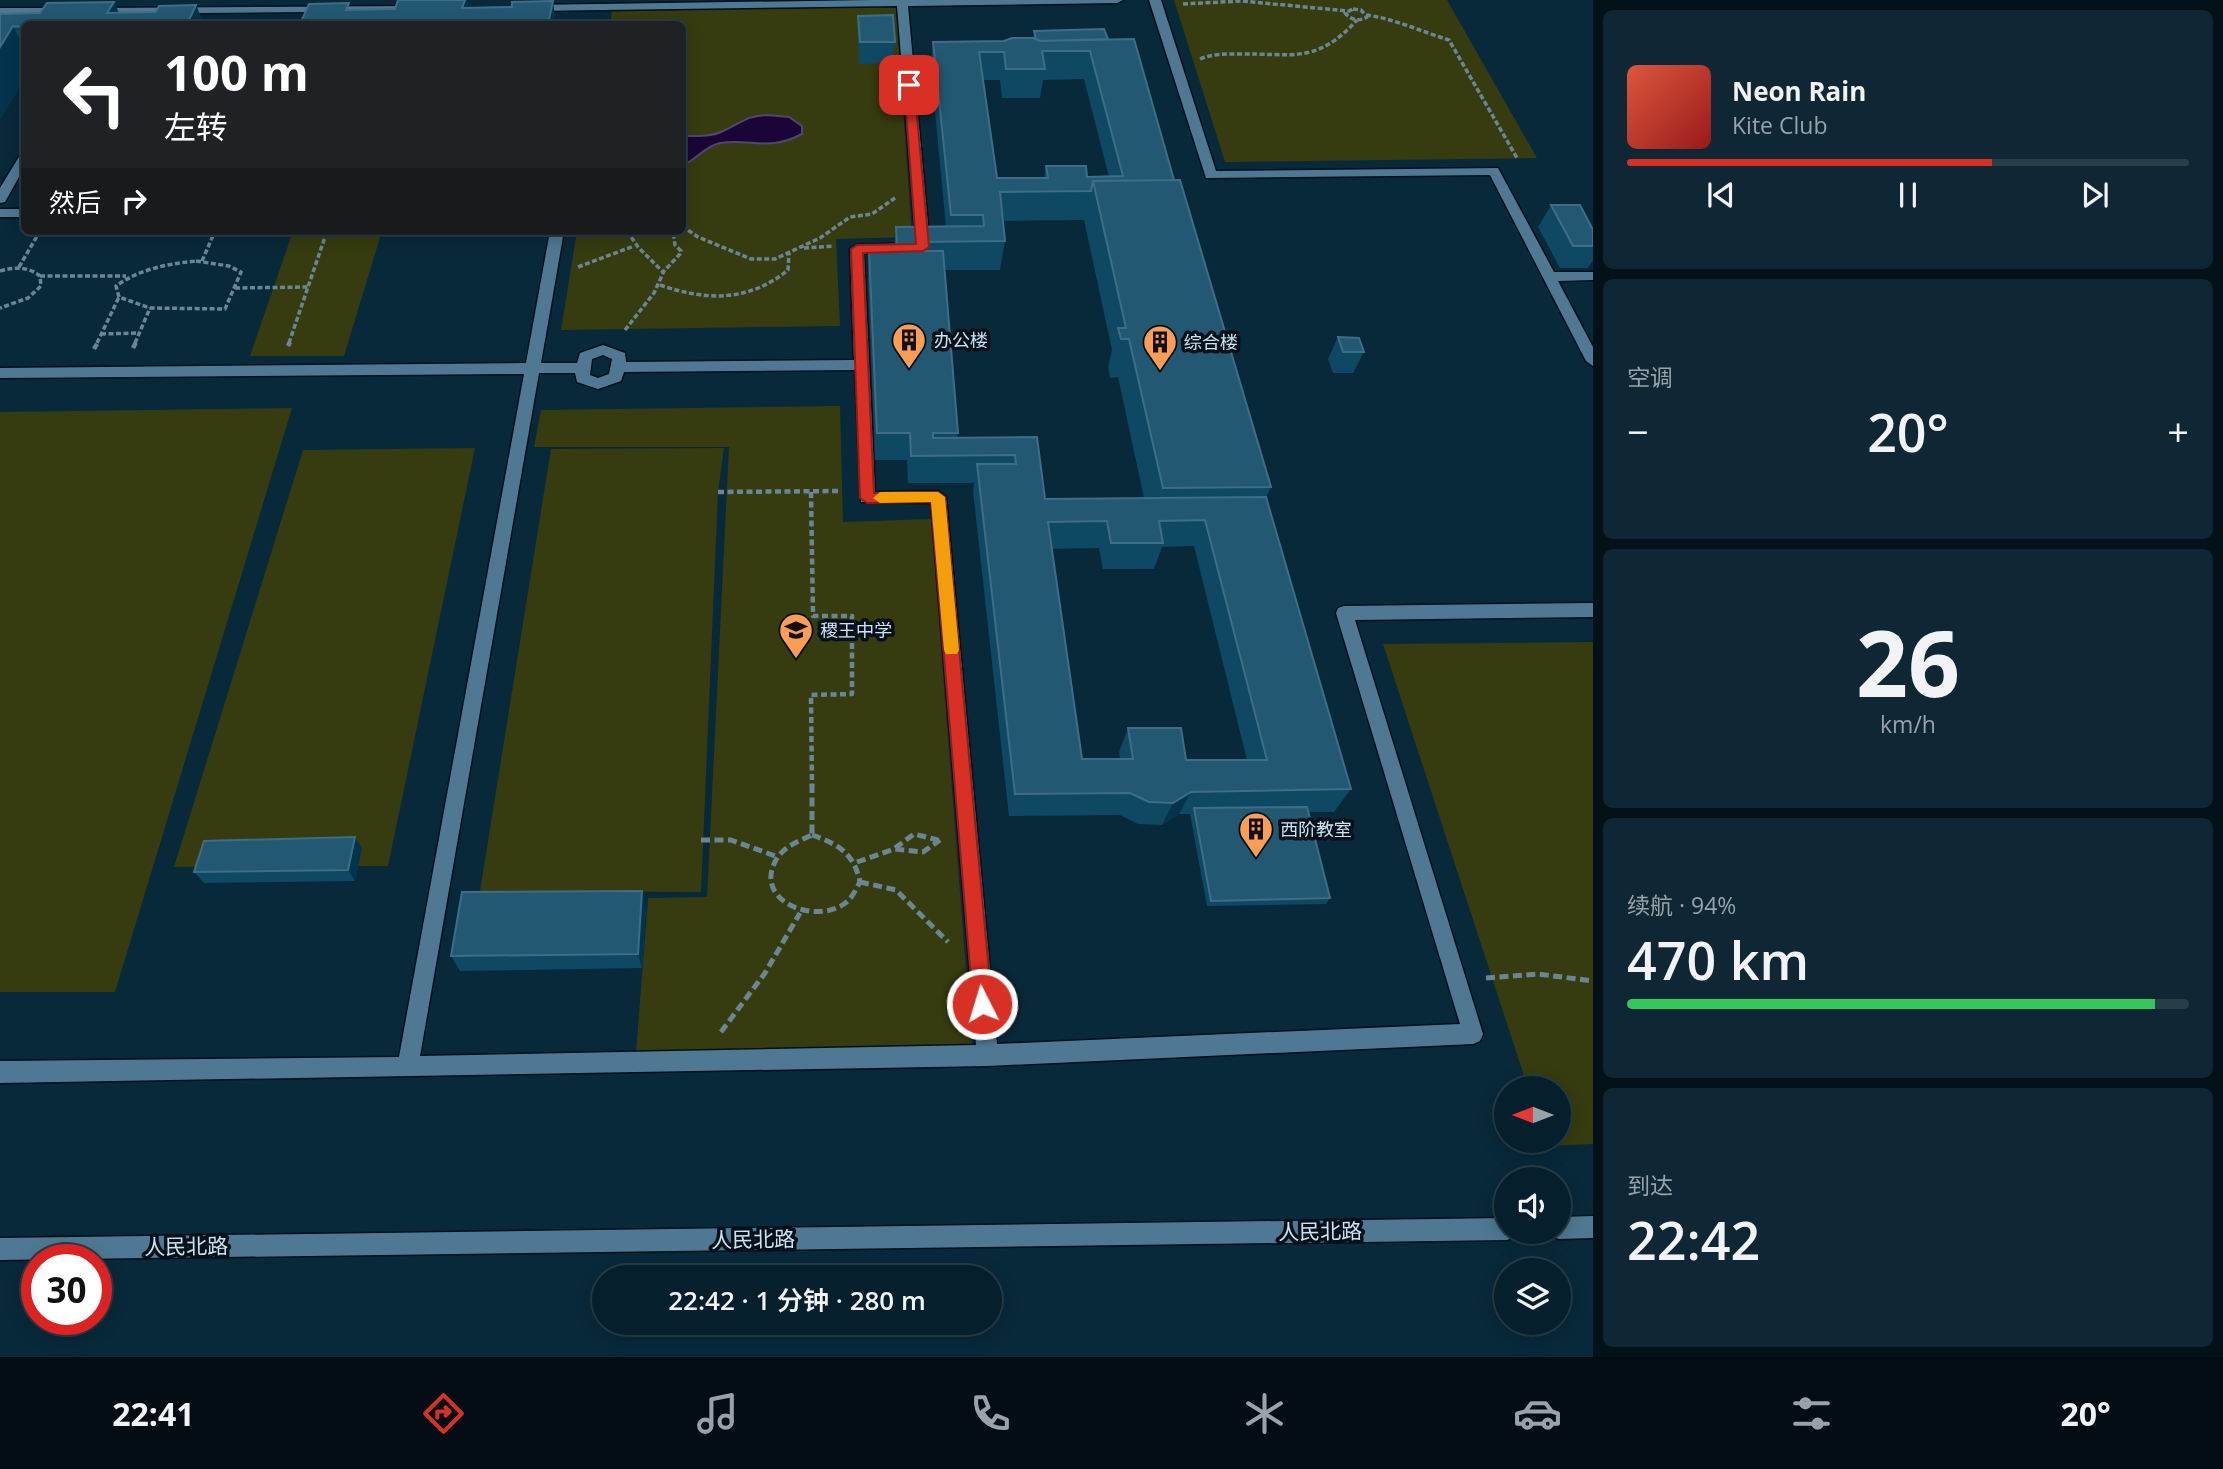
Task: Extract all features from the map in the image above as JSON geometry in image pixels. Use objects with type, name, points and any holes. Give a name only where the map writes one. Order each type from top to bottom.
[{"type":"street","points":[[514,8],[596,12],[1117,0]]},
{"type":"street","points":[[1156,3],[1211,175],[1494,171],[1593,361]]},
{"type":"street","points":[[902,4],[923,247],[857,249],[867,498],[938,497],[987,1055]]},
{"type":"street","points":[[83,11],[430,9]]},
{"type":"street","points":[[272,21],[278,10]]},
{"type":"street","points":[[0,12],[69,11]]},
{"type":"street","points":[[0,199],[21,163]]},
{"type":"street","points":[[0,213],[21,214]]},
{"type":"street","points":[[408,1067],[556,235]]},
{"type":"street","points":[[1549,277],[1593,276]]},
{"type":"street","points":[[603,350],[620,356],[616,377],[598,384],[582,377],[583,368],[586,356],[603,350]]},
{"type":"street","points":[[618,367],[861,365]]},
{"type":"street","points":[[0,373],[583,368]]},
{"type":"street","points":[[0,1072],[987,1055],[1473,1034],[1344,613],[1593,610]]},
{"type":"street","points":[[1571,1228],[1593,1227]]},
{"type":"street","name":"人民北路","points":[[0,1249],[1494,1229]]},
{"type":"path","points":[[1156,3],[1231,1],[1361,10],[1367,15],[1384,17],[1399,25],[1449,40],[1517,159]]},
{"type":"path","points":[[1348,10],[1345,13],[1357,20],[1364,20],[1367,15]]},
{"type":"path","points":[[1178,71],[1208,55],[1293,56],[1318,53],[1343,38],[1357,20]]},
{"type":"path","points":[[797,250],[850,217],[872,214],[898,196]]},
{"type":"path","points":[[686,229],[698,237],[751,259],[775,259],[819,245],[857,249]]},
{"type":"path","points":[[19,267],[38,235]]},
{"type":"path","points":[[202,261],[213,235]]},
{"type":"path","points":[[279,370],[326,235]]},
{"type":"path","points":[[629,235],[634,246],[653,260],[663,272]]},
{"type":"path","points":[[625,330],[633,313],[649,300],[660,285],[663,272],[680,257],[681,251],[673,241],[673,235]]},
{"type":"path","points":[[550,272],[566,271],[634,246]]},
{"type":"path","points":[[660,285],[677,292],[730,298],[751,294],[774,284],[788,271],[789,253]]},
{"type":"path","points":[[0,271],[19,267],[32,269],[40,276],[126,276],[167,265],[202,261],[233,265],[241,271],[225,309],[150,308],[119,297]]},
{"type":"path","points":[[0,308],[28,298],[41,286],[40,276]]},
{"type":"path","points":[[83,372],[119,297],[116,286],[126,276]]},
{"type":"path","points":[[236,288],[308,287]]},
{"type":"path","points":[[122,372],[150,308]]},
{"type":"path","points":[[101,334],[139,333]]},
{"type":"path","points":[[718,492],[867,490]]},
{"type":"path","points":[[811,492],[813,616],[852,616],[852,694],[811,695],[813,835]]},
{"type":"path","points":[[857,862],[894,849],[914,834],[938,840],[968,840]]},
{"type":"path","points":[[813,835],[838,844],[857,862],[860,882],[845,904],[823,912],[800,913],[780,900],[771,877],[778,857],[788,847],[813,835]]},
{"type":"path","points":[[701,840],[731,840],[778,857]]},
{"type":"path","points":[[894,849],[923,852],[938,840]]},
{"type":"path","points":[[860,882],[896,890],[947,942],[978,954]]},
{"type":"path","points":[[699,1061],[765,973],[800,913]]},
{"type":"path","points":[[1457,979],[1538,974],[1593,981]]},
{"type":"green space","points":[[1174,0],[1447,0],[1537,158],[1225,162]]},
{"type":"green space","points":[[896,7],[912,237],[836,239],[840,326],[561,330],[576,235],[686,235],[686,21],[610,21],[612,11]]},
{"type":"green space","points":[[292,235],[381,235],[344,356],[250,356]]},
{"type":"green space","points":[[840,406],[843,522],[931,519],[972,1047],[636,1053],[648,898],[707,897],[729,447],[534,447],[541,410]]},
{"type":"green space","points":[[292,408],[115,992],[0,992],[0,412]]},
{"type":"green space","points":[[475,448],[388,866],[174,867],[303,450]]},
{"type":"green space","points":[[724,448],[718,492],[701,892],[480,891],[551,449]]},
{"type":"green space","points":[[1593,642],[1593,1144],[1572,1145],[1572,1076],[1524,1076],[1383,644]]},
{"type":"shaded area","points":[[789,117],[802,126],[802,134],[770,143],[720,143],[686,163],[686,136],[714,134],[748,118]]},
{"type":"building","points":[[398,0],[465,0],[462,8],[512,7],[512,2],[553,1],[549,21],[301,21],[309,4],[349,3],[346,10],[395,9]]},
{"type":"building","points":[[114,2],[107,13],[156,12],[159,6],[196,5],[188,21],[21,21],[21,27],[13,26],[0,47],[0,14],[40,13],[47,3]]},
{"type":"building","points":[[893,15],[895,42],[860,42],[858,16]]},
{"type":"building","points":[[1104,29],[1108,39],[1040,41],[1036,39],[1034,31]]},
{"type":"building","points":[[1012,38],[1033,38],[1040,41],[1134,39],[1174,180],[1093,181],[1091,191],[1000,192],[1005,241],[916,242],[917,251],[943,251],[958,433],[933,433],[933,438],[1037,437],[1045,499],[1266,497],[1351,789],[1191,792],[1173,803],[1149,802],[1130,793],[1015,794],[977,464],[1016,464],[1015,455],[911,456],[910,433],[877,433],[869,251],[897,251],[896,227],[984,226],[983,215],[951,215],[933,42],[1004,41]],"holes":[[[1042,51],[1090,51],[1123,176],[1087,177],[1086,166],[1046,166],[1048,178],[997,178],[979,52],[1004,52],[1006,69],[1045,69]],[[1205,520],[1267,760],[1186,760],[1181,728],[1128,728],[1133,759],[1082,759],[1048,522],[1107,521],[1111,543],[1163,543],[1159,521]]]},
{"type":"building","name":"综合楼","points":[[1180,180],[1271,487],[1163,488],[1129,339],[1121,339],[1118,328],[1126,328],[1093,181]]},
{"type":"building","points":[[1551,205],[1580,205],[1593,230],[1593,246],[1573,246]]},
{"type":"building","points":[[1338,337],[1359,338],[1364,352],[1343,352]]},
{"type":"building","name":"西阶教室","points":[[1307,807],[1330,898],[1211,901],[1194,808]]},
{"type":"building","points":[[355,837],[348,870],[194,872],[204,841]]},
{"type":"building","points":[[642,891],[638,954],[451,956],[462,892]]},
{"type":"slow traffic","points":[[880,498],[938,497],[952,650]]},
{"type":"place","name":"办公楼","points":[[909,370]]},
{"type":"place","name":"综合楼","points":[[1160,372]]},
{"type":"place","name":"稷王中学","points":[[796,660]]},
{"type":"place","name":"西阶教室","points":[[1256,859]]},
{"type":"route","points":[[909,85],[923,247],[857,249],[867,498],[938,497],[982,1004]]}]
